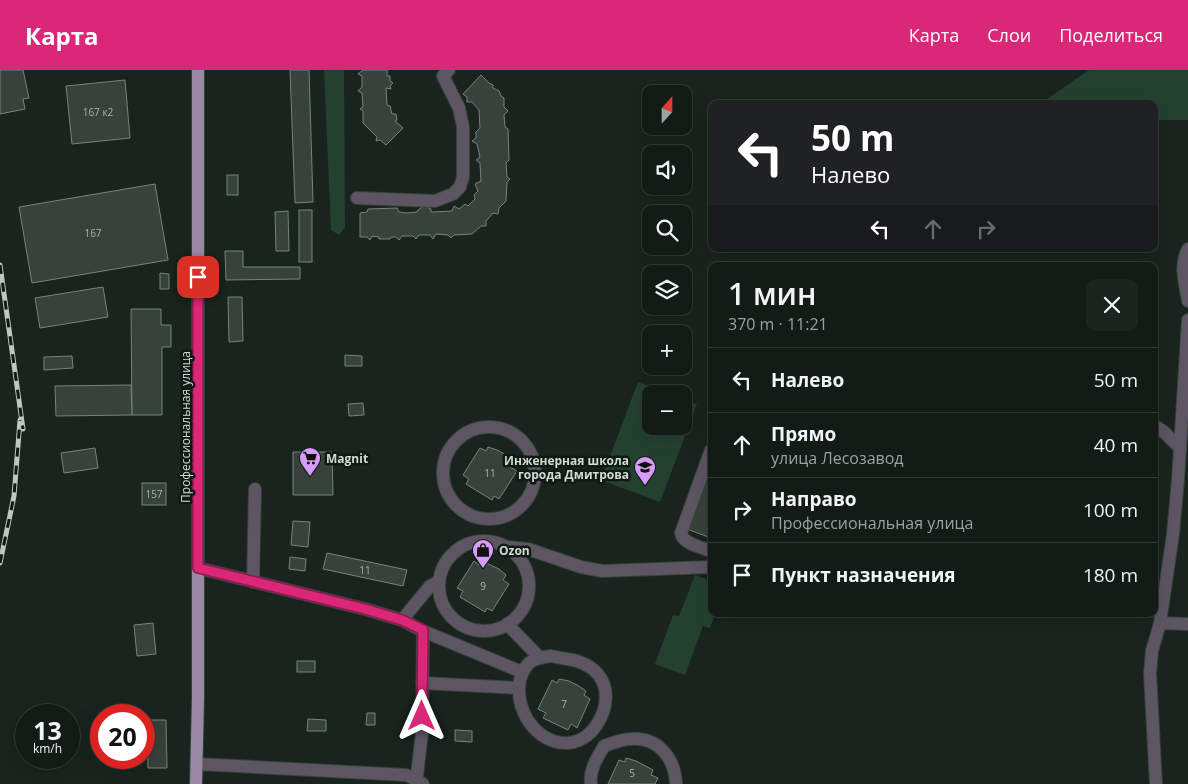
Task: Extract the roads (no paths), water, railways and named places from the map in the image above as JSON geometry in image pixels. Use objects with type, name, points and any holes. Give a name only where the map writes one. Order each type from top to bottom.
[{"type":"main road","name":"Профессиональная улица","points":[[196,784],[198,70]]},
{"type":"street","points":[[357,198],[435,201],[453,194],[460,187],[464,177],[464,127],[459,108],[443,76],[449,70]]},
{"type":"street","points":[[1188,249],[1182,270],[1188,301]]},
{"type":"street","points":[[1156,784],[1150,673],[1152,651],[1160,622],[1173,534],[1186,393],[1188,320]]},
{"type":"street","points":[[482,427],[498,427],[508,430],[521,439],[530,451],[536,467],[536,476],[532,492],[518,510],[500,518],[490,518],[482,519],[472,516],[458,508],[447,492],[442,470],[447,452],[460,436],[482,427]]},
{"type":"street","points":[[1158,428],[1180,448]]},
{"type":"street","points":[[708,458],[681,532],[683,539],[686,541],[708,549]]},
{"type":"street","points":[[253,582],[255,489]]},
{"type":"street","points":[[487,540],[490,518]]},
{"type":"street","points":[[508,547],[521,559],[528,573],[530,589],[525,607],[515,620],[501,628],[486,631],[466,627],[449,614],[441,598],[439,581],[443,566],[457,549],[470,543],[487,540],[508,547],[528,549],[581,567],[602,570],[708,567]]},
{"type":"street","points":[[198,568],[365,609],[402,620],[522,672]]},
{"type":"street","points":[[402,620],[430,586],[439,581]]},
{"type":"street","points":[[1160,622],[1188,624]]},
{"type":"street","points":[[507,624],[540,658]]},
{"type":"street","points":[[197,764],[406,775],[419,783],[422,733],[423,630]]},
{"type":"street","points":[[551,656],[577,661],[592,669],[601,677],[606,688],[604,712],[598,725],[587,736],[576,742],[563,744],[548,740],[534,728],[524,714],[519,688],[522,672],[530,663],[540,658],[551,656]]},
{"type":"street","points":[[422,683],[519,688]]},
{"type":"street","points":[[592,731],[604,746]]},
{"type":"street","points":[[591,784],[593,766],[604,746],[633,738],[649,742],[661,749],[670,760],[676,773],[676,784]]},
{"type":"railway","points":[[0,265],[23,429]]},
{"type":"railway","points":[[0,563],[14,496],[20,420]]},
{"type":"place","name":"Magnit","points":[[310,477]]},
{"type":"place","name":"Инженерная школа города Дмитрова","points":[[645,486]]},
{"type":"place","name":"Ozon","points":[[483,569]]}]
